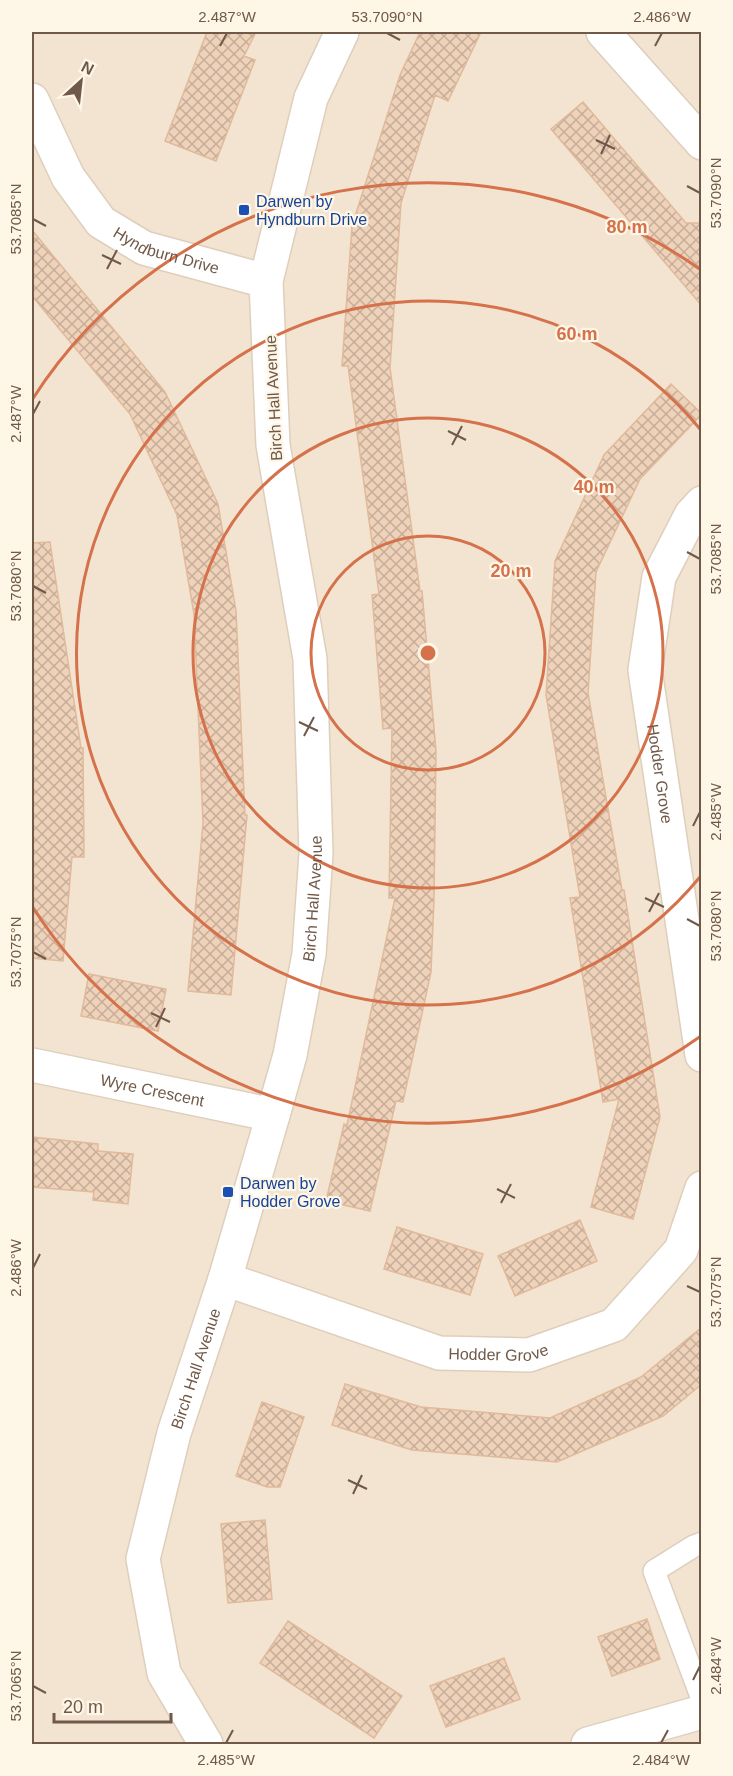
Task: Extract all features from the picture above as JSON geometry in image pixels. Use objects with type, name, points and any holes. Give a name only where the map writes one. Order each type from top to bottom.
[{"type":"street","name":"Birch Hall Avenue","points":[[206,1744],[164,1673],[142,1559],[174,1433],[225,1279],[290,1055],[309,954],[316,854],[310,659],[273,445],[266,281],[311,98],[342,32]]},
{"type":"street","points":[[603,32],[702,143]]},
{"type":"street","name":"Hyndburn Drive","points":[[32,100],[68,177],[101,222],[144,248],[266,281]]},
{"type":"street","name":"Hodder Grove","points":[[702,503],[691,515],[659,577],[645,670],[702,1055]]},
{"type":"street","name":"Wyre Crescent","points":[[32,1065],[273,1115]]},
{"type":"street","name":"Hodder Grove","points":[[225,1279],[439,1353],[529,1355],[614,1325],[681,1250],[702,1188]]},
{"type":"street","points":[[588,1744],[702,1712]]},
{"type":"lane","points":[[702,1543],[654,1571],[702,1699]]},
{"type":"shaded area","points":[[32,32],[701,32],[701,1744],[32,1744]]},
{"type":"building","points":[[207,32],[256,32],[244,56],[255,60],[216,161],[165,141]]},
{"type":"building","points":[[420,32],[481,32],[448,101],[435,95],[401,203],[390,368],[420,591],[422,591],[436,751],[434,899],[431,972],[403,1102],[396,1101],[370,1211],[326,1201],[344,1124],[347,1125],[395,898],[389,898],[392,728],[383,729],[372,595],[379,594],[348,366],[342,366],[352,226],[400,75]]},
{"type":"building","points":[[583,102],[686,223],[702,223],[702,306],[551,129]]},
{"type":"building","points":[[32,230],[165,392],[218,504],[236,611],[245,815],[247,815],[231,995],[188,991],[203,823],[194,614],[177,515],[130,414],[32,296]]},
{"type":"building","points":[[671,384],[702,414],[640,479],[596,572],[588,693],[622,890],[624,890],[660,1117],[633,1219],[591,1207],[619,1099],[603,1102],[570,898],[580,897],[546,695],[555,561],[604,455]]},
{"type":"building","points":[[50,542],[81,748],[83,748],[84,857],[72,857],[63,961],[32,958],[32,543]]},
{"type":"building","points":[[89,974],[166,989],[158,1031],[81,1016]]},
{"type":"building","points":[[32,1137],[98,1144],[98,1151],[133,1154],[128,1204],[93,1200],[94,1192],[32,1187]]},
{"type":"building","points":[[580,1220],[597,1261],[515,1296],[498,1256]]},
{"type":"building","points":[[397,1227],[483,1254],[470,1295],[384,1269]]},
{"type":"building","points":[[702,1327],[702,1384],[663,1416],[557,1462],[412,1450],[332,1425],[345,1384],[421,1407],[550,1418],[641,1377]]},
{"type":"building","points":[[262,1402],[304,1417],[280,1487],[267,1487],[236,1476]]},
{"type":"building","points":[[265,1520],[272,1599],[228,1603],[221,1524]]},
{"type":"building","points":[[647,1619],[660,1659],[612,1676],[598,1637]]},
{"type":"building","points":[[288,1621],[402,1696],[374,1738],[260,1663]]},
{"type":"building","points":[[504,1658],[520,1699],[446,1727],[430,1686]]},
{"type":"place","name":"Darwen by Hyndburn Drive","points":[[244,210]]},
{"type":"place","name":"Darwen by Hodder Grove","points":[[228,1192]]}]
